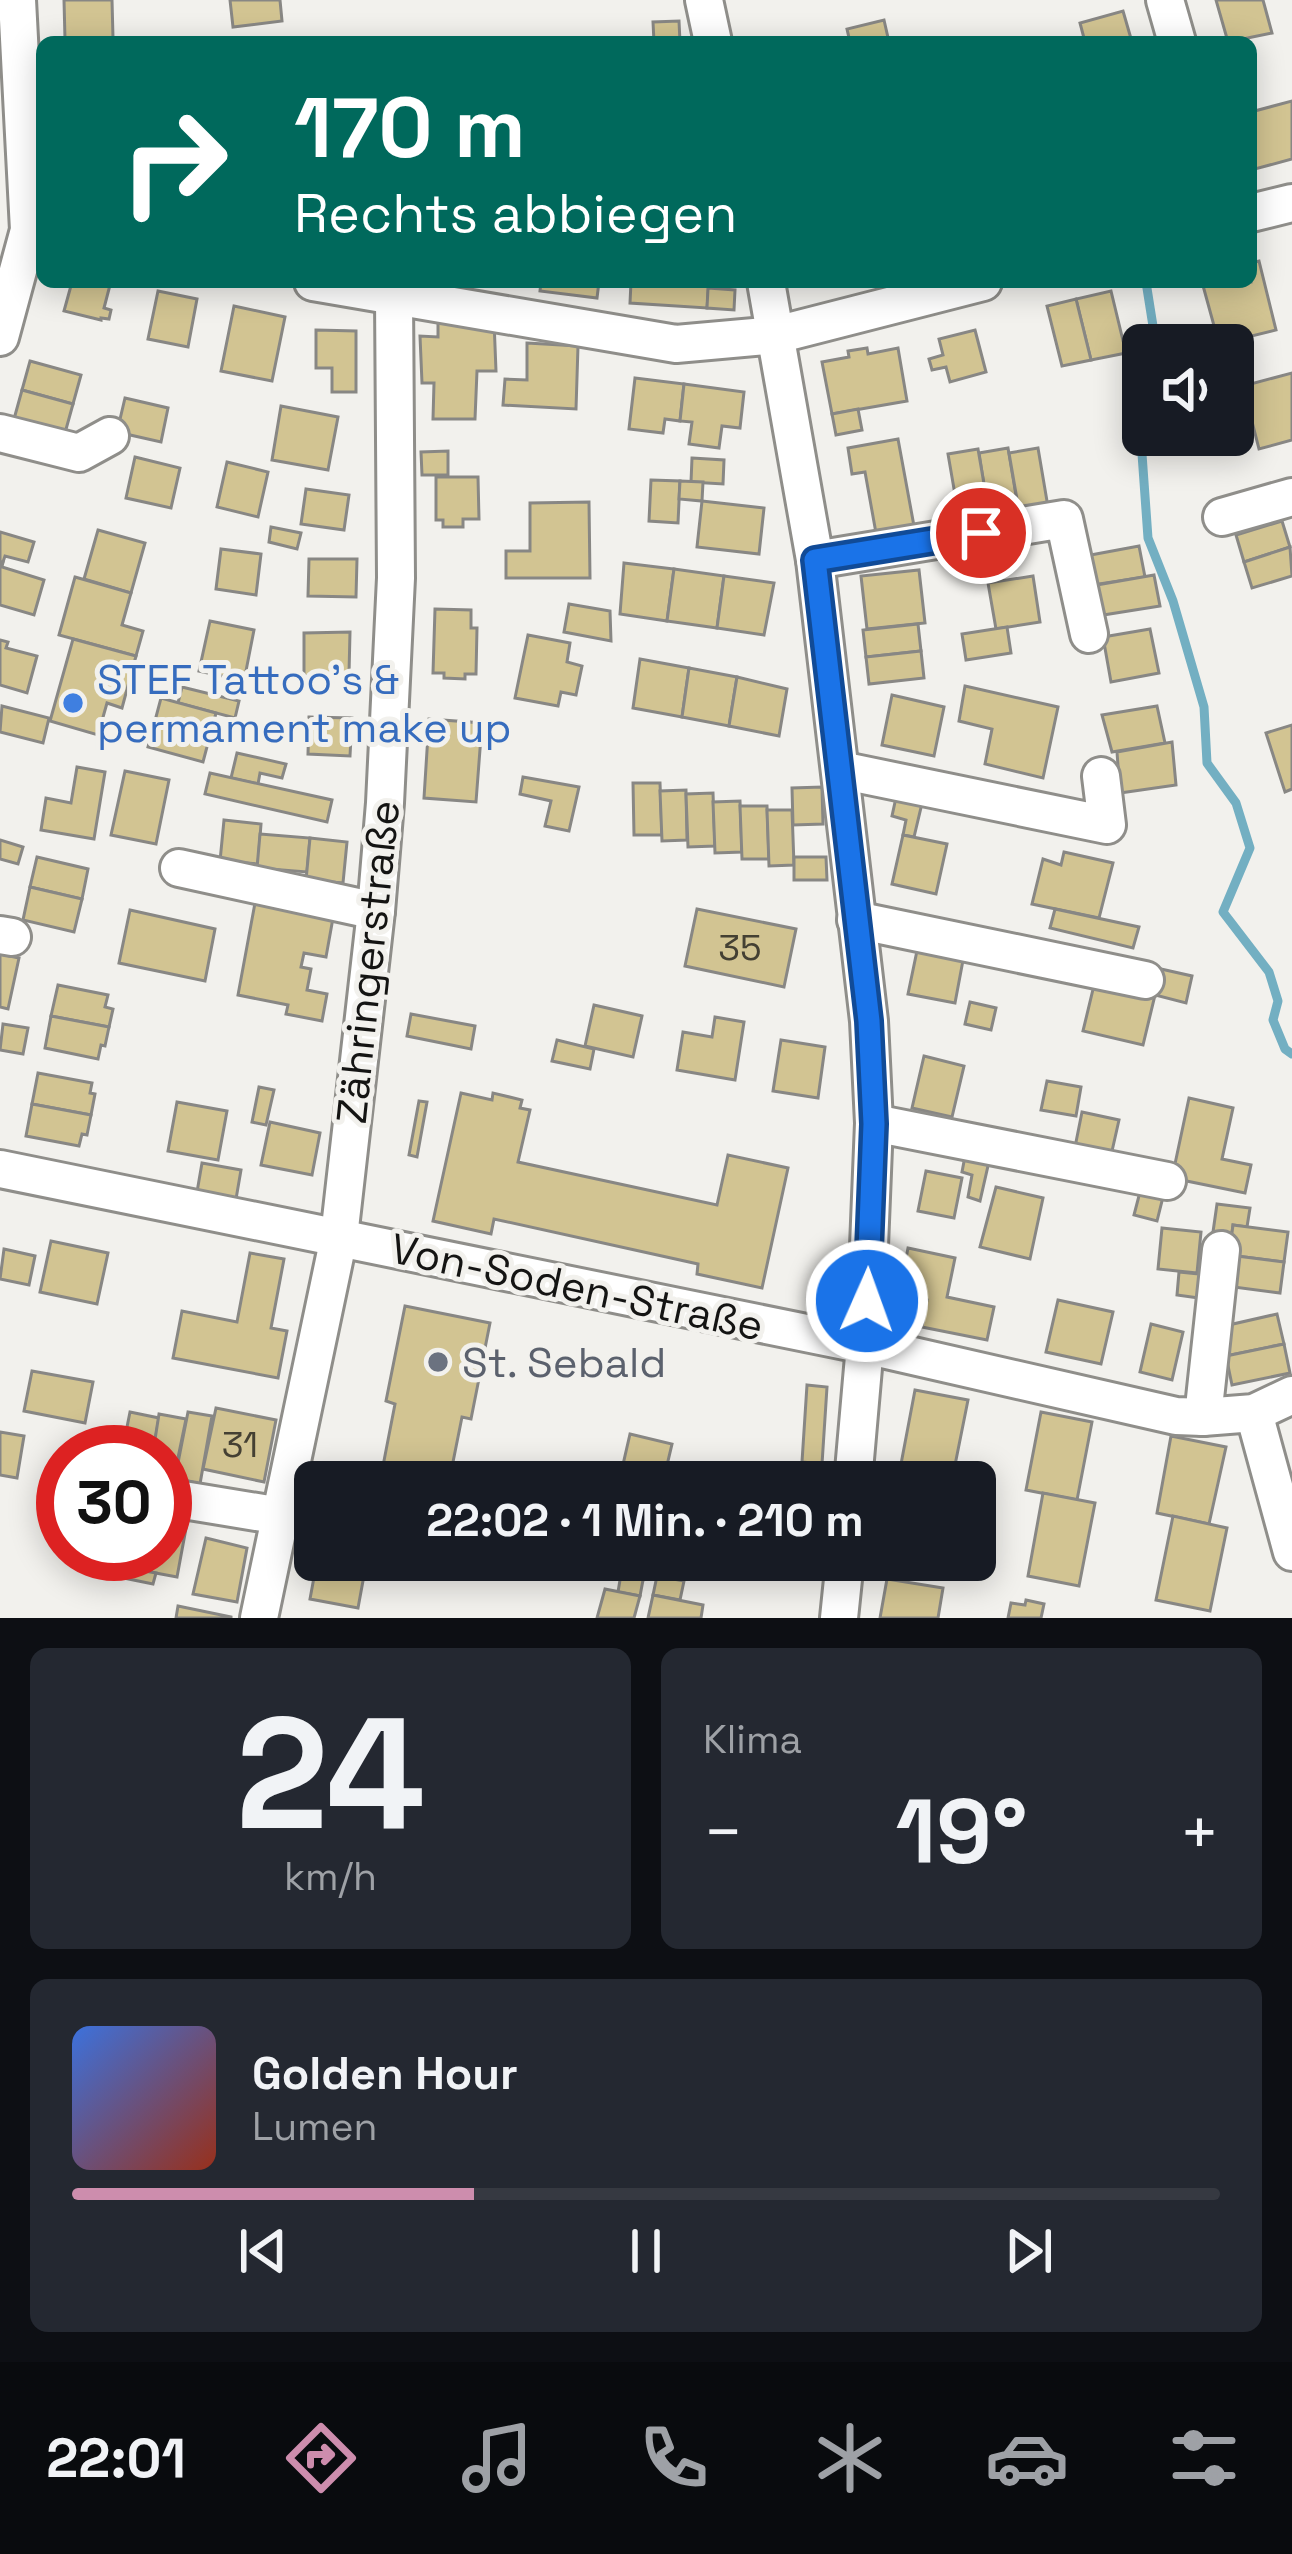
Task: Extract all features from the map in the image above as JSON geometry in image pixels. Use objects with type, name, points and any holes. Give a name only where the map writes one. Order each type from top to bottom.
[{"type":"street","points":[[704,0],[712,36]]},
{"type":"street","points":[[1165,0],[1175,36]]},
{"type":"street","points":[[0,338],[24,228],[12,20]]},
{"type":"street","points":[[1257,211],[1292,202]]},
{"type":"street","points":[[368,288],[676,344],[776,335],[960,288]]},
{"type":"street","points":[[767,288],[815,560],[869,1021],[874,1124],[855,1461]]},
{"type":"street","name":"Zähringerstraße","points":[[259,1618],[339,1238],[386,803],[413,293]]},
{"type":"street","points":[[0,433],[79,453],[110,436]]},
{"type":"street","points":[[1222,518],[1292,497]]},
{"type":"street","points":[[815,560],[1064,519],[1089,634]]},
{"type":"street","points":[[840,770],[1107,825],[1101,776]]},
{"type":"street","points":[[179,868],[376,910]]},
{"type":"street","points":[[856,920],[1144,980]]},
{"type":"street","points":[[874,1124],[1167,1181]]},
{"type":"street","name":"Von-Soden-Straße","points":[[0,1169],[865,1345],[1176,1416],[1254,1413],[1292,1395]]},
{"type":"street","points":[[1203,1418],[1221,1250]]},
{"type":"street","points":[[1254,1413],[1292,1552]]},
{"type":"street","points":[[192,1501],[281,1516]]},
{"type":"street","points":[[838,1618],[842,1581]]},
{"type":"building","points":[[64,0],[112,0],[113,36],[65,36]]},
{"type":"building","points":[[230,0],[280,0],[282,21],[233,27]]},
{"type":"building","points":[[1216,0],[1263,0],[1272,33],[1226,36]]},
{"type":"building","points":[[1123,11],[1130,36],[1083,36],[1080,23]]},
{"type":"building","points":[[884,20],[888,36],[849,36],[847,29]]},
{"type":"building","points":[[679,21],[680,36],[654,36],[653,22]]},
{"type":"building","points":[[1292,101],[1292,159],[1257,168],[1257,110]]},
{"type":"building","points":[[1259,261],[1276,330],[1254,335],[1254,324],[1214,324],[1204,288],[1257,288]]},
{"type":"building","points":[[70,288],[109,288],[104,308],[111,310],[109,319],[64,311]]},
{"type":"building","points":[[540,288],[598,288],[597,298]]},
{"type":"building","points":[[631,288],[709,288],[707,308],[630,303]]},
{"type":"building","points":[[708,288],[735,290],[734,310],[707,308]]},
{"type":"building","points":[[158,291],[197,299],[188,347],[148,339]]},
{"type":"building","points":[[1111,291],[1122,354],[1091,360],[1076,299]]},
{"type":"building","points":[[1076,299],[1091,360],[1062,366],[1047,306]]},
{"type":"building","points":[[234,306],[285,317],[272,381],[221,371]]},
{"type":"building","points":[[438,318],[494,321],[496,371],[477,371],[475,419],[433,419],[434,383],[422,383],[420,336],[438,337]]},
{"type":"building","points":[[316,330],[356,331],[356,392],[332,392],[332,368],[316,368]]},
{"type":"building","points":[[975,330],[986,372],[950,382],[946,367],[932,370],[929,359],[943,355],[939,339]]},
{"type":"building","points":[[527,343],[578,346],[576,409],[503,405],[505,379],[527,380]]},
{"type":"building","points":[[867,348],[868,354],[898,348],[907,401],[832,414],[822,362]]},
{"type":"building","points":[[30,361],[81,375],[73,404],[22,390]]},
{"type":"building","points":[[1292,373],[1292,440],[1259,449],[1254,383]]},
{"type":"building","points":[[635,378],[684,384],[680,421],[665,419],[663,433],[629,429]]},
{"type":"building","points":[[684,384],[744,392],[740,428],[722,426],[719,448],[689,444],[692,422],[680,421]]},
{"type":"building","points":[[22,390],[73,404],[65,433],[14,419]]},
{"type":"building","points":[[125,398],[168,408],[161,442],[117,432]]},
{"type":"building","points":[[281,406],[338,417],[328,470],[272,460]]},
{"type":"building","points":[[858,409],[862,430],[836,435],[832,414]]},
{"type":"building","points":[[898,439],[914,526],[876,533],[865,472],[852,474],[848,448]]},
{"type":"building","points":[[1008,448],[1018,507],[988,511],[979,453]]},
{"type":"building","points":[[1038,448],[1048,507],[1019,511],[1009,453]]},
{"type":"building","points":[[978,449],[988,507],[958,512],[948,454]]},
{"type":"building","points":[[448,451],[448,475],[422,475],[421,452]]},
{"type":"building","points":[[135,457],[180,468],[171,508],[126,498]]},
{"type":"building","points":[[692,458],[724,460],[723,484],[691,482]]},
{"type":"building","points":[[227,462],[268,472],[258,517],[217,507]]},
{"type":"building","points":[[436,477],[478,477],[479,519],[463,519],[463,527],[443,527],[443,520],[436,520]]},
{"type":"building","points":[[651,480],[680,481],[678,523],[649,521]]},
{"type":"building","points":[[680,481],[703,482],[702,501],[679,499]]},
{"type":"building","points":[[306,489],[349,495],[344,530],[301,524]]},
{"type":"building","points":[[702,501],[764,508],[759,554],[697,547]]},
{"type":"building","points":[[589,502],[590,578],[506,578],[506,551],[530,551],[530,503]]},
{"type":"building","points":[[1282,521],[1290,547],[1244,562],[1236,535]]},
{"type":"building","points":[[271,527],[301,533],[297,549],[269,542]]},
{"type":"building","points":[[98,530],[145,543],[131,593],[84,579]]},
{"type":"building","points":[[0,532],[34,542],[28,562],[5,556],[0,562]]},
{"type":"building","points":[[1139,546],[1145,577],[1086,586],[1080,557]]},
{"type":"building","points":[[1290,547],[1292,576],[1252,588],[1244,562]]},
{"type":"building","points":[[221,549],[261,554],[256,595],[216,589]]},
{"type":"building","points":[[309,559],[357,559],[356,597],[308,596]]},
{"type":"building","points":[[0,562],[2,567],[44,580],[34,615],[0,605]]},
{"type":"building","points":[[624,563],[674,569],[667,621],[620,614]]},
{"type":"building","points":[[674,569],[724,576],[717,628],[667,621]]},
{"type":"building","points":[[919,570],[925,623],[867,629],[861,576]]},
{"type":"building","points":[[1154,575],[1160,606],[1097,616],[1091,586]]},
{"type":"building","points":[[724,576],[774,583],[764,635],[717,628]]},
{"type":"building","points":[[1033,576],[1040,622],[996,629],[988,583]]},
{"type":"building","points":[[75,577],[131,593],[122,625],[143,631],[136,656],[59,635]]},
{"type":"building","points":[[569,604],[610,611],[611,641],[564,632]]},
{"type":"building","points":[[435,609],[471,610],[471,628],[477,628],[476,674],[465,674],[465,679],[433,673]]},
{"type":"building","points":[[210,621],[254,630],[244,681],[199,671]]},
{"type":"building","points":[[918,624],[921,651],[866,657],[863,630]]},
{"type":"building","points":[[1007,627],[1011,653],[966,660],[962,634]]},
{"type":"building","points":[[1150,629],[1159,673],[1111,682],[1103,637]]},
{"type":"building","points":[[350,632],[349,674],[304,676],[304,633]]},
{"type":"building","points":[[528,635],[570,643],[567,662],[582,666],[576,695],[561,692],[558,706],[515,698]]},
{"type":"building","points":[[73,639],[136,656],[122,708],[107,703],[98,735],[50,721]]},
{"type":"building","points":[[0,640],[8,642],[6,648],[37,656],[27,693],[0,685]]},
{"type":"building","points":[[921,651],[924,678],[869,684],[866,657]]},
{"type":"building","points":[[640,659],[689,668],[682,717],[633,708]]},
{"type":"building","points":[[689,668],[737,677],[729,726],[682,717]]},
{"type":"building","points":[[737,677],[787,689],[779,736],[729,726]]},
{"type":"building","points":[[965,686],[1058,707],[1043,778],[985,764],[992,729],[959,721]]},
{"type":"building","points":[[182,687],[239,701],[235,718],[178,703]]},
{"type":"building","points":[[892,695],[944,707],[934,756],[882,745]]},
{"type":"building","points":[[161,698],[216,713],[203,762],[148,747]]},
{"type":"building","points":[[2,706],[49,718],[43,743],[0,732]]},
{"type":"building","points":[[1157,706],[1165,743],[1112,752],[1102,715]]},
{"type":"building","points":[[309,717],[352,718],[350,756],[308,754]]},
{"type":"building","points":[[429,719],[482,723],[476,802],[424,798]]},
{"type":"building","points":[[1292,725],[1292,789],[1285,792],[1266,733]]},
{"type":"building","points":[[1172,742],[1176,785],[1120,793],[1117,752]]},
{"type":"building","points":[[237,753],[286,764],[282,778],[260,773],[258,784],[231,778]]},
{"type":"building","points":[[77,767],[105,772],[94,839],[41,830],[46,798],[71,803]]},
{"type":"building","points":[[125,771],[169,780],[156,844],[111,835]]},
{"type":"building","points":[[210,773],[332,800],[327,822],[205,794]]},
{"type":"building","points":[[523,777],[579,787],[569,831],[545,826],[551,801],[520,794]]},
{"type":"building","points":[[633,783],[660,783],[662,835],[634,835]]},
{"type":"building","points":[[822,787],[823,824],[793,825],[792,788]]},
{"type":"building","points":[[686,790],[687,840],[662,841],[660,791]]},
{"type":"building","points":[[713,793],[715,846],[688,847],[686,794]]},
{"type":"building","points":[[897,793],[923,799],[914,837],[903,835],[906,820],[892,816]]},
{"type":"building","points":[[740,801],[742,852],[715,853],[713,802]]},
{"type":"building","points":[[740,806],[767,806],[769,859],[742,859]]},
{"type":"building","points":[[767,810],[792,810],[794,865],[769,866]]},
{"type":"building","points":[[224,820],[261,824],[258,864],[220,861]]},
{"type":"building","points":[[260,834],[310,838],[307,872],[257,868]]},
{"type":"building","points":[[903,835],[947,844],[936,894],[892,884]]},
{"type":"building","points":[[310,838],[347,842],[343,883],[306,880]]},
{"type":"building","points":[[0,840],[23,847],[18,864],[0,859]]},
{"type":"building","points":[[1064,852],[1113,863],[1099,918],[1032,904],[1043,859],[1061,865]]},
{"type":"building","points":[[37,857],[88,869],[82,899],[30,887]]},
{"type":"building","points":[[794,857],[826,857],[827,880],[794,880]]},
{"type":"building","points":[[30,887],[82,899],[74,932],[23,920]]},
{"type":"building","points":[[255,903],[333,918],[326,957],[304,953],[301,967],[311,969],[307,990],[327,994],[322,1021],[286,1014],[288,1005],[238,995]]},
{"type":"building","points":[[697,909],[796,929],[784,987],[685,966]]},
{"type":"building","points":[[1055,909],[1139,927],[1133,948],[1050,928]]},
{"type":"building","points":[[130,910],[215,929],[205,981],[119,963]]},
{"type":"building","points":[[918,946],[964,955],[955,1003],[908,994]]},
{"type":"building","points":[[0,954],[19,958],[8,1009],[0,1007]]},
{"type":"building","points":[[1161,969],[1192,976],[1186,1003],[1155,995]]},
{"type":"building","points":[[1095,981],[1155,995],[1143,1045],[1083,1031]]},
{"type":"building","points":[[58,985],[108,995],[105,1007],[113,1009],[109,1027],[51,1016]]},
{"type":"building","points":[[970,1002],[996,1008],[991,1030],[965,1024]]},
{"type":"building","points":[[594,1005],[642,1016],[633,1057],[585,1046]]},
{"type":"building","points":[[411,1014],[475,1026],[471,1049],[407,1036]]},
{"type":"building","points":[[51,1016],[109,1027],[98,1059],[45,1048]]},
{"type":"building","points":[[715,1017],[744,1022],[735,1080],[677,1070],[683,1032],[712,1037]]},
{"type":"building","points":[[3,1024],[28,1028],[23,1054],[0,1050]]},
{"type":"building","points":[[557,1040],[594,1049],[590,1069],[552,1061]]},
{"type":"building","points":[[781,1040],[825,1047],[818,1098],[773,1091]]},
{"type":"building","points":[[924,1056],[964,1066],[952,1117],[912,1108]]},
{"type":"building","points":[[38,1073],[92,1083],[91,1115],[32,1104]]},
{"type":"building","points":[[1047,1081],[1081,1087],[1076,1116],[1041,1110]]},
{"type":"building","points":[[259,1087],[274,1090],[266,1125],[252,1122]]},
{"type":"building","points":[[461,1093],[492,1100],[493,1093],[522,1100],[520,1108],[530,1110],[518,1162],[717,1205],[728,1155],[788,1168],[762,1288],[697,1274],[698,1264],[494,1219],[491,1234],[433,1221]]},
{"type":"building","points":[[1189,1098],[1233,1108],[1222,1159],[1251,1165],[1245,1193],[1172,1178]]},
{"type":"building","points":[[419,1101],[427,1102],[417,1157],[409,1155]]},
{"type":"building","points":[[177,1102],[227,1111],[218,1160],[168,1151]]},
{"type":"building","points":[[32,1104],[91,1115],[87,1135],[82,1134],[79,1146],[26,1136]]},
{"type":"building","points":[[1082,1112],[1119,1120],[1110,1160],[1074,1152]]},
{"type":"building","points":[[270,1122],[320,1133],[312,1175],[261,1165]]},
{"type":"building","points":[[966,1151],[990,1157],[980,1201],[968,1197],[972,1175],[962,1172]]},
{"type":"building","points":[[202,1163],[241,1170],[236,1199],[197,1192]]},
{"type":"building","points":[[926,1171],[962,1178],[954,1218],[918,1211]]},
{"type":"building","points":[[996,1187],[1043,1198],[1030,1259],[980,1247]]},
{"type":"building","points":[[1141,1188],[1164,1193],[1157,1221],[1134,1215]]},
{"type":"building","points":[[1217,1204],[1250,1208],[1247,1227],[1233,1225],[1231,1241],[1212,1239]]},
{"type":"building","points":[[1233,1225],[1288,1232],[1284,1262],[1229,1255]]},
{"type":"building","points":[[1162,1228],[1201,1232],[1197,1273],[1158,1269]]},
{"type":"building","points":[[51,1241],[108,1253],[97,1304],[40,1292]]},
{"type":"building","points":[[908,1248],[955,1258],[947,1297],[994,1307],[987,1340],[922,1327],[927,1300],[899,1295]]},
{"type":"building","points":[[4,1249],[35,1256],[29,1285],[0,1279]]},
{"type":"building","points":[[250,1253],[284,1259],[271,1328],[287,1331],[278,1378],[173,1358],[182,1311],[237,1322]]},
{"type":"building","points":[[1229,1255],[1284,1262],[1280,1293],[1226,1286]]},
{"type":"building","points":[[1179,1272],[1209,1275],[1206,1299],[1177,1295]]},
{"type":"building","points":[[1058,1300],[1113,1312],[1101,1364],[1046,1352]]},
{"type":"building","name":"St. Sebald","points":[[405,1306],[490,1323],[471,1419],[462,1417],[453,1461],[384,1461],[395,1404],[386,1401]]},
{"type":"building","points":[[1277,1314],[1284,1344],[1226,1356],[1220,1327]]},
{"type":"building","points":[[1151,1324],[1183,1332],[1172,1380],[1140,1372]]},
{"type":"building","points":[[1284,1344],[1290,1373],[1232,1385],[1226,1356]]},
{"type":"building","points":[[32,1371],[93,1382],[85,1423],[24,1411]]},
{"type":"building","points":[[807,1385],[827,1387],[822,1461],[802,1461]]},
{"type":"building","points":[[915,1390],[968,1400],[956,1461],[902,1461]]},
{"type":"building","points":[[216,1408],[276,1420],[264,1482],[203,1469]]},
{"type":"building","points":[[130,1412],[159,1418],[158,1425],[127,1425]]},
{"type":"building","points":[[188,1412],[212,1416],[200,1484],[192,1482],[192,1425],[185,1425]]},
{"type":"building","points":[[1041,1412],[1092,1422],[1077,1500],[1026,1490]]},
{"type":"building","points":[[159,1414],[186,1419],[185,1425],[157,1425]]},
{"type":"building","points":[[0,1432],[24,1436],[17,1478],[0,1475]]},
{"type":"building","points":[[630,1434],[672,1444],[668,1461],[624,1461]]},
{"type":"building","points":[[1171,1436],[1226,1447],[1209,1524],[1157,1513]]},
{"type":"building","points":[[1043,1493],[1095,1503],[1079,1586],[1028,1576]]},
{"type":"building","points":[[1173,1516],[1227,1528],[1210,1611],[1156,1600]]},
{"type":"building","points":[[206,1538],[247,1548],[237,1602],[193,1594]]},
{"type":"building","points":[[313,1581],[363,1581],[358,1608],[310,1599]]},
{"type":"building","points":[[620,1581],[643,1581],[640,1596],[618,1592]]},
{"type":"building","points":[[656,1581],[684,1581],[680,1600],[653,1595]]},
{"type":"building","points":[[887,1581],[943,1588],[938,1618],[880,1618]]},
{"type":"building","points":[[605,1589],[640,1596],[634,1618],[597,1618]]},
{"type":"building","points":[[653,1595],[703,1605],[701,1618],[648,1618]]},
{"type":"building","points":[[1026,1600],[1044,1604],[1041,1618],[1008,1618],[1011,1603],[1025,1605]]},
{"type":"building","points":[[178,1606],[231,1617],[231,1618],[176,1618]]},
{"type":"waterway","points":[[1147,288],[1153,324]]},
{"type":"waterway","points":[[1142,456],[1148,538],[1173,601],[1204,707],[1207,763],[1236,803],[1250,848],[1223,912],[1269,972],[1278,1001],[1273,1020],[1285,1049],[1292,1054]]},
{"type":"place","name":"STEF Tattoo's & permament make up","points":[[73,703]]},
{"type":"place","name":"St. Sebald","points":[[438,1362]]},
{"type":"route","points":[[867,1301],[874,1124],[869,1021],[815,560],[981,533]]}]
